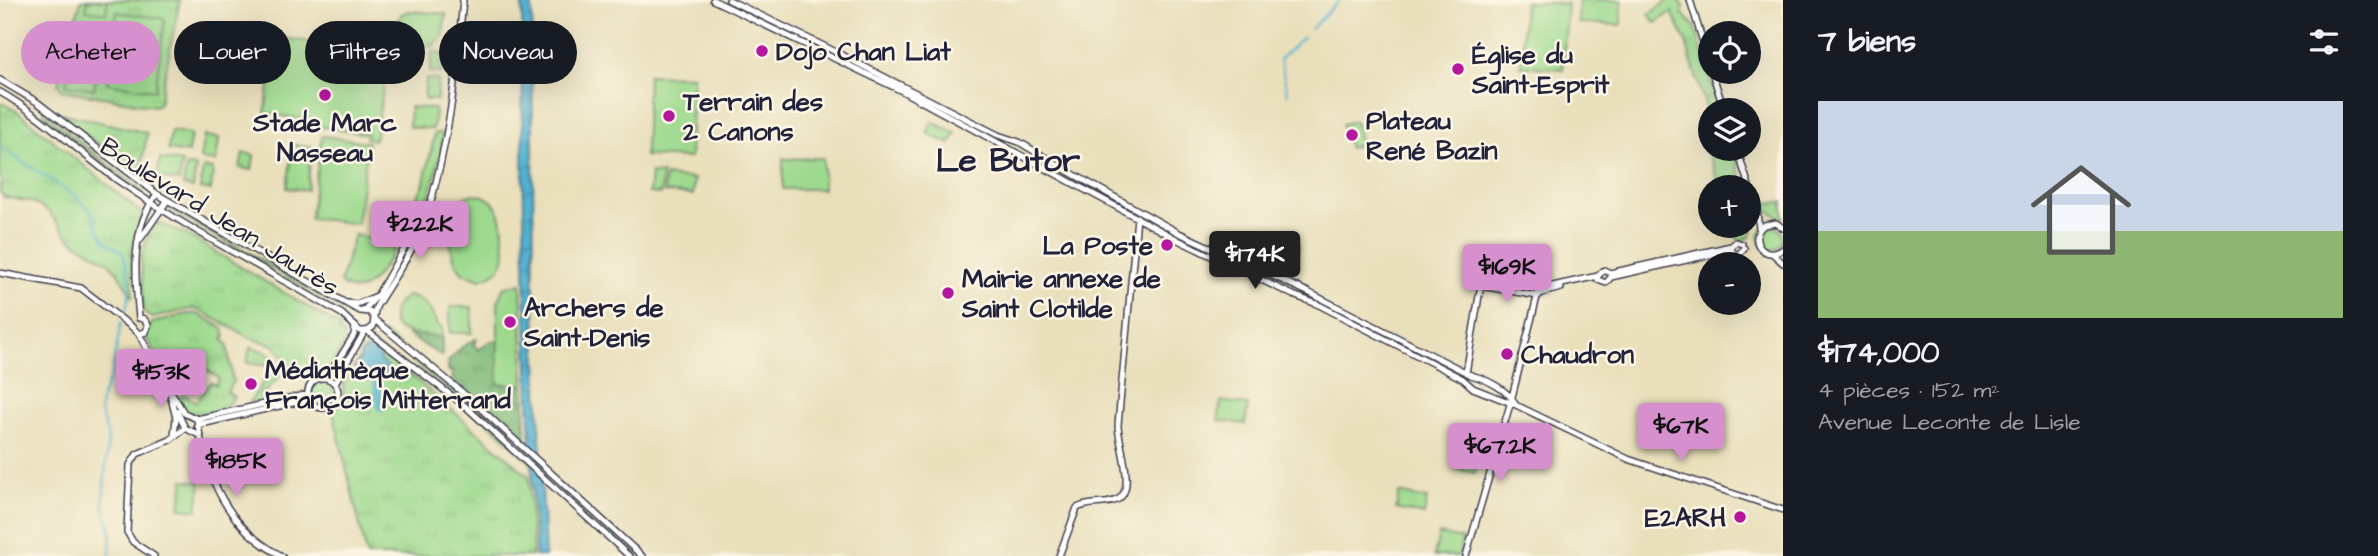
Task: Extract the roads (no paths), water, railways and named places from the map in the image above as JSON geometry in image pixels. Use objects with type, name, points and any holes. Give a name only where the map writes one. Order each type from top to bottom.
[{"type":"main road","points":[[335,383],[366,331],[373,327],[376,307],[415,243],[428,209],[448,135],[463,0]]},
{"type":"main road","points":[[729,0],[822,44],[998,135],[1015,140],[1179,233],[1310,293],[1464,376],[1473,388],[1513,402],[1628,459],[1783,510]]},
{"type":"main road","points":[[1690,0],[1698,26]]},
{"type":"main road","points":[[716,1],[904,92],[1231,266],[1317,304],[1464,376],[1490,382],[1513,402]]},
{"type":"main road","name":"Boulevard Jean Jaurès","points":[[0,80],[37,102],[167,201],[374,318],[469,398],[642,556]]},
{"type":"main road","name":"Boulevard Jean Jaurès","points":[[0,92],[29,108],[96,164],[151,202],[366,331],[465,406],[629,556]]},
{"type":"main road","points":[[139,318],[136,247],[143,220],[157,194]]},
{"type":"main road","points":[[136,247],[167,201]]},
{"type":"main road","points":[[362,310],[377,296],[428,209]]},
{"type":"main road","points":[[1059,556],[1077,508],[1087,504],[1117,501],[1124,495],[1126,488],[1118,425],[1136,226],[1139,218],[1137,209]]},
{"type":"main road","points":[[1761,214],[1783,228]]},
{"type":"main road","points":[[1761,229],[1771,223]]},
{"type":"main road","points":[[1731,248],[1735,254],[1740,254],[1751,238]]},
{"type":"main road","points":[[1758,238],[1760,249]]},
{"type":"main road","points":[[1598,278],[1601,271],[1611,275],[1731,248],[1736,242],[1773,254],[1783,262]]},
{"type":"main road","points":[[1773,254],[1783,249]]},
{"type":"main road","points":[[0,274],[81,288],[132,327],[139,334],[172,395],[178,414],[199,435],[222,500],[234,520],[258,542],[282,556]]},
{"type":"main road","points":[[1481,286],[1542,293],[1598,278],[1606,283],[1611,275]]},
{"type":"main road","points":[[1464,376],[1482,278],[1539,293]]},
{"type":"main road","points":[[1466,556],[1513,402],[1539,293]]},
{"type":"main road","points":[[344,303],[357,304],[377,296]]},
{"type":"main road","name":"Boulevard Jean Jaurès","points":[[354,324],[354,315],[362,310]]},
{"type":"main road","points":[[132,327],[133,322],[139,318]]},
{"type":"main road","points":[[139,318],[149,325],[146,332],[139,334]]},
{"type":"main road","points":[[327,378],[335,383],[338,392],[331,405],[317,406],[310,396],[313,383],[327,378],[350,342],[354,324]]},
{"type":"main road","points":[[166,384],[176,418],[174,435]]},
{"type":"main road","points":[[154,556],[133,542],[127,532],[130,465],[137,454],[166,442],[190,424],[310,396]]},
{"type":"water","points":[[522,0],[532,0],[532,21],[522,21]]},
{"type":"water","points":[[523,84],[533,84],[534,286],[545,556],[536,556],[524,208]]},
{"type":"water","points":[[372,348],[380,353],[380,361],[388,367],[386,372],[369,374],[356,370],[355,364],[361,360],[360,354]]},
{"type":"waterway","points":[[1311,29],[1340,0]]},
{"type":"waterway","points":[[1288,95],[1280,59],[1303,37]]},
{"type":"waterway","points":[[0,147],[77,197],[93,214],[106,241],[123,253],[129,285],[123,317]]},
{"type":"waterway","points":[[110,556],[111,532],[103,502],[108,437],[100,411],[101,399],[112,373],[121,322]]},
{"type":"waterway","points":[[376,382],[381,407]]},
{"type":"place","name":"Dojo Chan Liat","points":[[762,51]]},
{"type":"place","name":"Église du Saint-Esprit","points":[[1458,69]]},
{"type":"place","name":"Stade Marc Nasseau","points":[[325,95]]},
{"type":"place","name":"Terrain des 2 Canons","points":[[669,116]]},
{"type":"place","name":"Plateau René Bazin","points":[[1352,135]]},
{"type":"place","name":"La Poste","points":[[1167,245]]},
{"type":"place","name":"Mairie annexe de Saint Clotilde","points":[[948,293]]},
{"type":"place","name":"Archers de Saint-Denis","points":[[510,322]]},
{"type":"place","name":"Chaudron","points":[[1507,354]]},
{"type":"place","name":"Médiathèque François Mitterrand","points":[[251,384]]},
{"type":"place","name":"E2ARH","points":[[1740,517]]},
{"type":"district","name":"Le Butor","points":[[1008,159]]}]
